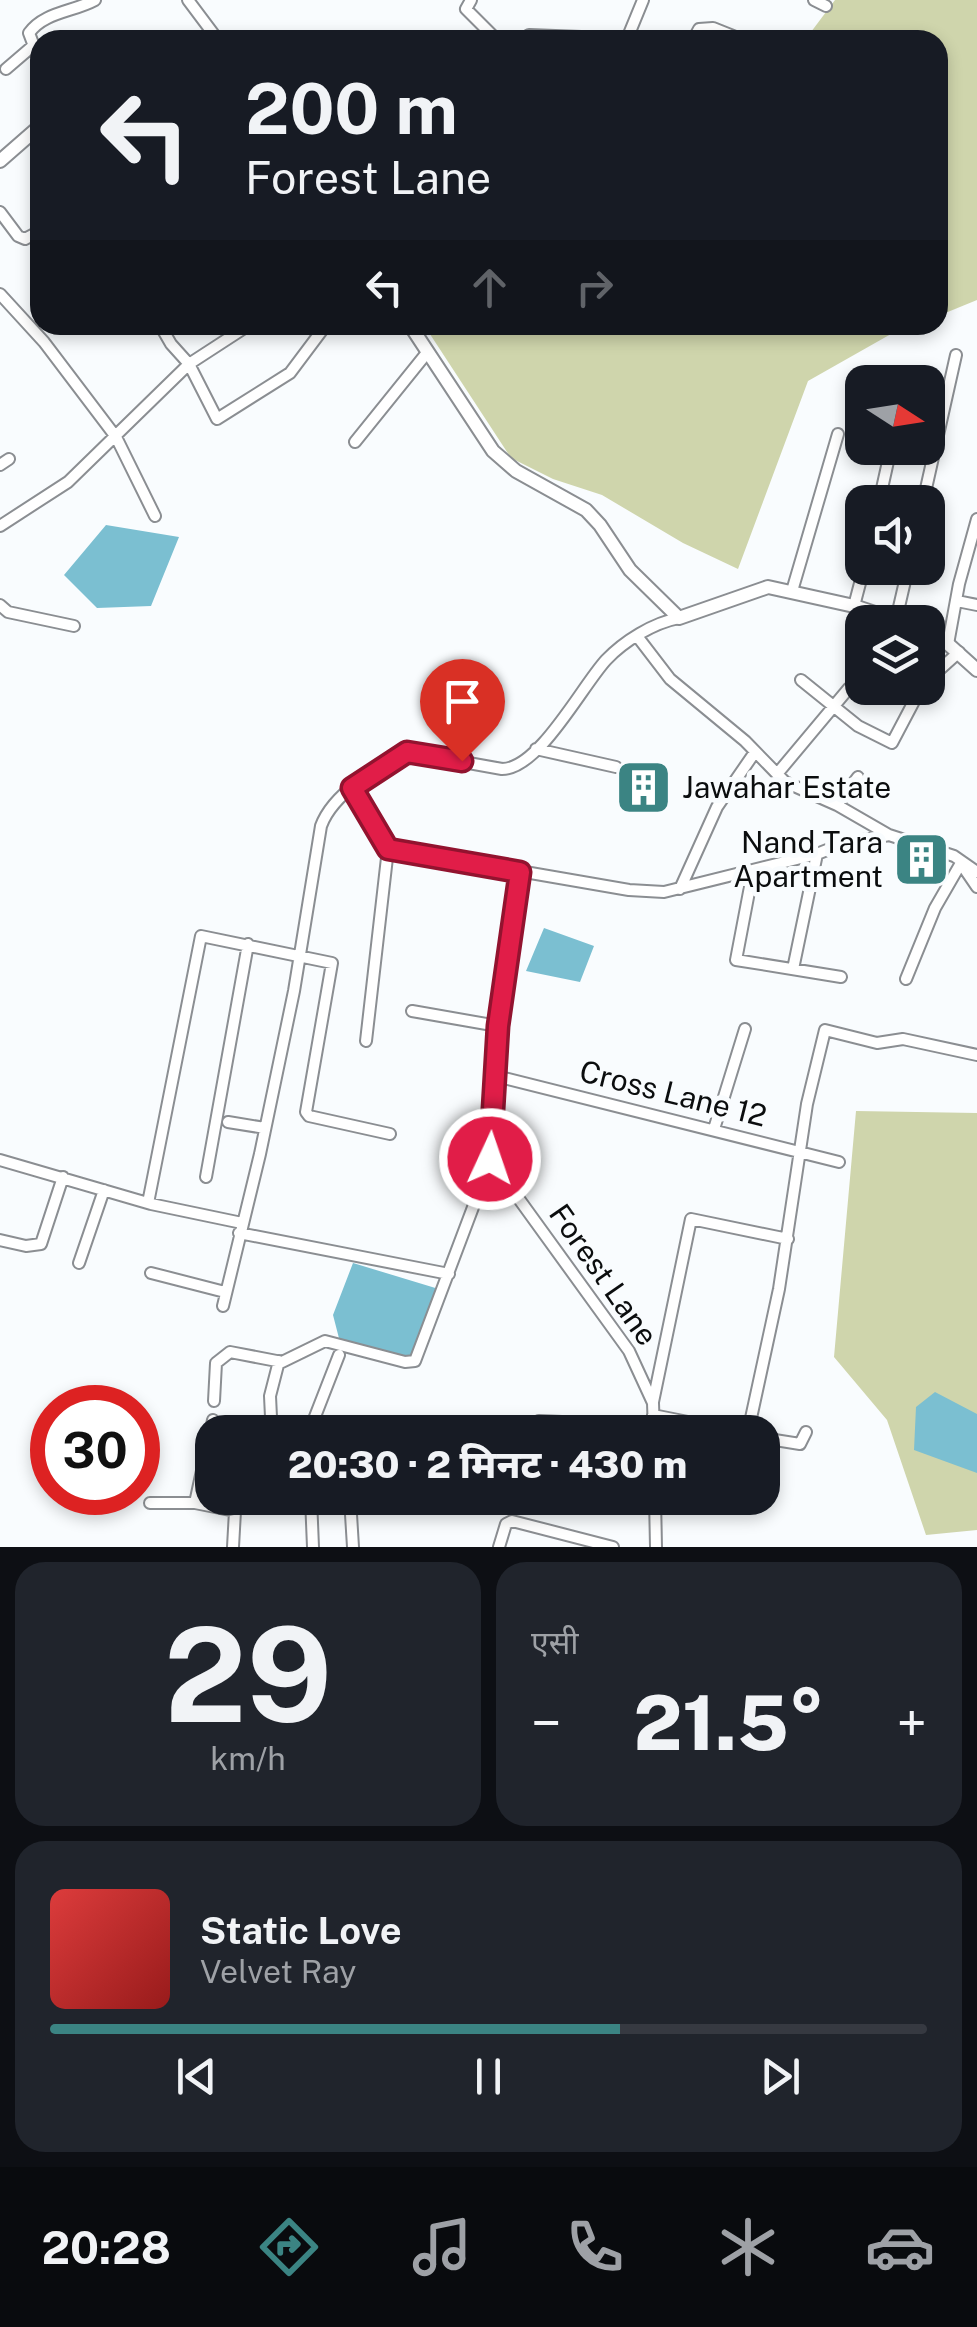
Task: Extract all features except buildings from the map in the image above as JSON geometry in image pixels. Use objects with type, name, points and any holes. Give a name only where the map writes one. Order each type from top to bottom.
[{"type":"street","points":[[32,30],[40,22],[95,0]]},
{"type":"street","points":[[188,0],[209,30]]},
{"type":"street","points":[[472,0],[466,9],[487,30]]},
{"type":"street","points":[[631,30],[643,0]]},
{"type":"street","points":[[814,0],[826,6]]},
{"type":"street","points":[[6,69],[30,48]]},
{"type":"street","points":[[0,161],[30,137]]},
{"type":"street","points":[[0,212],[18,236],[30,236]]},
{"type":"street","points":[[0,294],[30,328]]},
{"type":"street","points":[[37,335],[116,436],[155,516]]},
{"type":"street","points":[[167,335],[189,364],[218,418],[290,373],[318,335]]},
{"type":"street","points":[[0,526],[68,482],[189,364],[234,335]]},
{"type":"street","points":[[416,335],[493,450],[516,471],[586,510],[630,570],[679,618]]},
{"type":"street","points":[[355,442],[426,354]]},
{"type":"street","points":[[927,485],[956,355]]},
{"type":"street","points":[[792,591],[838,434]]},
{"type":"street","points":[[945,659],[954,648],[957,600],[977,519]]},
{"type":"street","points":[[222,1306],[265,1128],[294,992],[322,826],[328,812],[352,788],[407,752],[508,770],[516,767],[536,749],[620,647],[679,618],[768,587],[850,605]]},
{"type":"street","points":[[957,600],[977,604]]},
{"type":"street","points":[[0,605],[12,614],[74,626]]},
{"type":"street","points":[[637,636],[670,679],[798,790],[890,835],[954,856],[977,887]]},
{"type":"street","points":[[945,642],[977,670]]},
{"type":"street","points":[[801,680],[858,726],[892,743],[910,705]]},
{"type":"street","points":[[777,774],[845,694]]},
{"type":"street","points":[[536,749],[616,766]]},
{"type":"street","points":[[680,888],[716,806],[755,752]]},
{"type":"street","points":[[837,806],[858,777]]},
{"type":"street","points":[[352,788],[388,849],[366,1041]]},
{"type":"street","points":[[388,849],[650,893],[753,872],[842,844],[890,835]]},
{"type":"street","points":[[793,969],[817,854]]},
{"type":"street","points":[[961,863],[977,872]]},
{"type":"street","points":[[906,979],[935,908],[961,863]]},
{"type":"street","points":[[214,1401],[218,1358],[238,1352],[279,1362],[291,1360],[325,1341],[405,1362],[415,1361],[475,1202],[493,1166],[489,1148],[498,1026],[520,872]]},
{"type":"street","points":[[753,872],[736,960],[841,977]]},
{"type":"street","points":[[148,1203],[201,936],[332,963],[307,1114],[390,1134]]},
{"type":"street","points":[[206,1177],[248,944]]},
{"type":"street","points":[[412,1010],[498,1026]]},
{"type":"street","points":[[714,1130],[745,1029]]},
{"type":"street","points":[[752,1415],[788,1239],[807,1104],[826,1030],[877,1042],[903,1039],[977,1055]]},
{"type":"street","name":"Cross Lane 12","points":[[496,1076],[839,1162]]},
{"type":"street","points":[[228,1122],[265,1128]]},
{"type":"street","points":[[0,1160],[241,1228],[449,1274]]},
{"type":"street","name":"Forest Lane","points":[[493,1166],[628,1350],[652,1415]]},
{"type":"street","points":[[0,1240],[26,1246],[40,1244],[63,1177]]},
{"type":"street","points":[[79,1263],[104,1190]]},
{"type":"street","points":[[655,1415],[690,1219],[788,1239]]},
{"type":"street","points":[[151,1273],[225,1292]]},
{"type":"street","points":[[316,1415],[339,1355]]},
{"type":"street","points":[[270,1415],[270,1392],[279,1362]]},
{"type":"street","points":[[780,1441],[800,1444],[806,1432]]},
{"type":"street","points":[[160,1502],[195,1503]]},
{"type":"street","points":[[233,1547],[235,1515]]},
{"type":"street","points":[[311,1515],[314,1547]]},
{"type":"street","points":[[351,1515],[353,1547]]},
{"type":"street","points":[[655,1515],[656,1547]]},
{"type":"street","points":[[500,1547],[506,1524],[512,1520],[613,1547]]},
{"type":"green space","points":[[835,0],[977,0],[977,300],[948,312],[948,30],[812,30]]},
{"type":"green space","points":[[431,335],[889,335],[808,381],[738,569],[683,543],[602,495],[553,479],[511,458]]},
{"type":"green space","points":[[856,1111],[977,1113],[977,1530],[926,1535],[887,1420],[834,1357]]},
{"type":"water","points":[[106,525],[179,537],[151,606],[97,608],[64,575]]},
{"type":"water","points":[[544,928],[594,946],[580,982],[526,971]]},
{"type":"water","points":[[353,1263],[442,1290],[416,1365],[341,1346],[333,1315]]},
{"type":"water","points":[[935,1392],[977,1414],[977,1473],[914,1450],[916,1407]]},
{"type":"place","name":"Jawahar Estate","points":[[643,788]]},
{"type":"place","name":"Nand Tara Apartment","points":[[922,860]]},
{"type":"route","points":[[462,761],[407,752],[352,788],[388,849],[520,872],[498,1026],[490,1159]]}]
